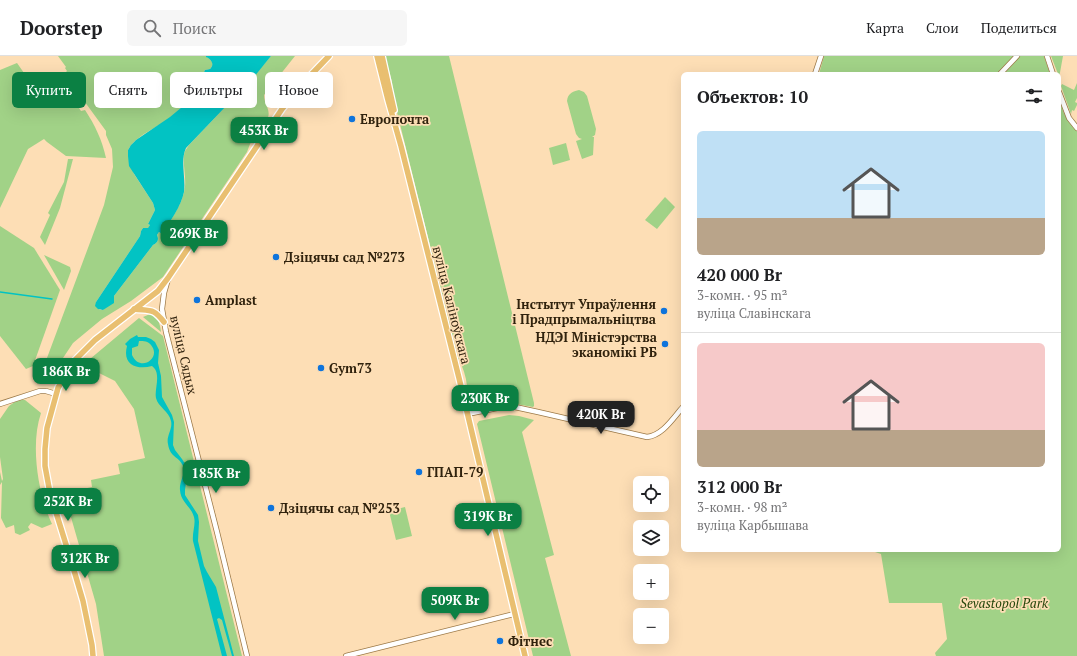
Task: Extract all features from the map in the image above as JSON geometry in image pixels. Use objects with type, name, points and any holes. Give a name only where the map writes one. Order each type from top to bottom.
[{"type":"main road","name":"вуліца Сядых","points":[[168,278],[282,109],[329,56]]},
{"type":"main road","name":"вуліца Каліноўскага","points":[[377,56],[401,146]]},
{"type":"main road","name":"вуліца Каліноўскага","points":[[382,56],[401,146],[525,656]]},
{"type":"main road","points":[[92,656],[92,644],[83,601],[52,500],[47,476],[45,448],[47,428],[56,394],[75,360],[95,340],[158,291],[168,278]]},
{"type":"main road","points":[[134,309],[154,311],[164,322]]},
{"type":"street","points":[[816,72],[821,56]]},
{"type":"street","points":[[1002,72],[1017,56]]},
{"type":"street","points":[[1047,56],[1052,72]]},
{"type":"street","points":[[1061,98],[1068,118],[1077,128]]},
{"type":"street","name":"вуліца Сядых","points":[[168,278],[162,302],[164,322],[247,656]]},
{"type":"street","points":[[0,404],[40,391],[56,394]]},
{"type":"street","points":[[467,414],[499,407],[511,407],[648,437],[655,435],[661,430],[681,409]]},
{"type":"street","points":[[346,656],[514,614]]},
{"type":"green space","points":[[58,56],[206,56],[212,63],[212,67],[205,70],[204,72],[170,72],[170,108],[181,108],[170,118],[141,136],[131,145],[128,150],[134,174],[153,203],[155,210],[148,224],[150,225],[148,229],[143,228],[140,236],[96,302],[96,306],[100,310],[103,310],[114,301],[114,296],[153,245],[157,242],[157,235],[159,232],[162,234],[173,217],[184,193],[184,155],[189,145],[224,108],[257,108],[257,72],[271,56],[295,56],[282,72],[265,72],[264,99],[265,108],[267,108],[269,113],[267,120],[163,277],[131,301],[102,319],[73,343],[49,379],[41,374],[104,205],[113,167],[112,149],[106,135],[106,131],[86,104],[86,72],[66,72],[66,67]]},
{"type":"green space","points":[[385,56],[449,56],[534,403],[533,407],[507,403],[475,409],[470,405],[467,382],[458,358],[393,96],[392,82]]},
{"type":"green space","points":[[824,56],[1014,56],[999,72],[820,72]]},
{"type":"green space","points":[[1020,56],[1044,56],[1049,72],[1005,72]]},
{"type":"green space","points":[[1051,56],[1063,56],[1060,72],[1057,72]]},
{"type":"green space","points":[[17,63],[23,72],[12,72],[12,108],[79,108],[81,111],[85,110],[95,127],[106,158],[66,156],[44,139],[28,149],[0,208],[0,70]]},
{"type":"green space","points":[[1077,83],[1077,98],[1075,102],[1077,105],[1074,111],[1072,110],[1071,114],[1061,86],[1062,84],[1074,90]]},
{"type":"green space","points":[[579,90],[584,92],[587,96],[596,129],[595,135],[592,137],[594,137],[593,155],[582,159],[576,141],[582,139],[576,134],[567,101],[570,94]]},
{"type":"green space","name":"Sevastopol Park","points":[[1061,104],[1068,120],[1077,130],[1077,656],[936,656],[935,653],[947,639],[942,603],[889,603],[881,554],[875,552],[1061,552]]},
{"type":"green space","points":[[566,143],[570,160],[553,165],[549,148]]},
{"type":"green space","points":[[68,159],[73,159],[60,208],[45,245],[40,237],[50,215],[48,213],[64,182]]},
{"type":"green space","points":[[665,197],[675,207],[657,229],[645,220]]},
{"type":"green space","points":[[0,226],[34,248],[60,290],[33,366],[26,369],[0,336]]},
{"type":"green space","points":[[44,255],[70,267],[71,271],[64,290]]},
{"type":"green space","points":[[150,314],[157,318],[161,332],[143,317]]},
{"type":"green space","points":[[139,318],[163,336],[242,656],[104,656],[96,604],[64,493],[92,487],[91,480],[120,474],[118,464],[145,458],[134,409],[115,381],[95,371],[77,376],[84,364]]},
{"type":"green space","points":[[20,399],[25,400],[41,413],[36,440],[37,469],[39,484],[52,524],[42,528],[31,523],[28,527],[30,530],[20,535],[15,533],[14,525],[6,528],[1,518],[2,482],[0,485],[0,472],[2,481],[3,479],[0,457],[0,419],[9,406]]},
{"type":"green space","points":[[509,415],[534,420],[522,432],[554,555],[545,558],[571,656],[533,656],[477,424],[479,421]]},
{"type":"green space","points":[[405,507],[412,536],[396,540],[389,511]]},
{"type":"water","points":[[271,56],[257,73],[257,72],[204,72],[205,70],[210,69],[212,65],[212,62],[206,57]]},
{"type":"water","points":[[181,108],[224,108],[186,148],[183,158],[183,198],[172,219],[162,234],[159,232],[157,235],[157,242],[153,245],[114,296],[114,303],[103,310],[98,309],[95,306],[96,302],[140,236],[143,228],[148,228],[150,225],[148,224],[155,210],[153,203],[129,166],[128,150],[136,140]]},
{"type":"water","points":[[137,335],[138,337],[146,337],[155,342],[159,350],[158,363],[161,376],[162,397],[172,415],[174,422],[173,445],[187,467],[185,495],[198,515],[198,541],[204,566],[216,587],[234,656],[232,656],[222,620],[219,618],[217,619],[227,656],[222,656],[193,541],[195,523],[193,513],[182,498],[181,494],[180,487],[184,469],[179,460],[169,449],[168,441],[171,421],[168,414],[156,398],[157,373],[152,366],[141,367],[132,365],[129,362],[126,352],[127,346],[125,344]],"holes":[[[139,341],[149,343],[154,350],[154,355],[149,362],[140,363],[132,355],[132,348],[138,346]]]},
{"type":"waterway","points":[[0,292],[52,299]]},
{"type":"place","name":"Европочта","points":[[352,119]]},
{"type":"place","name":"Дзіцячы сад №273","points":[[276,257]]},
{"type":"place","name":"Amplast","points":[[197,300]]},
{"type":"place","name":"Інстытут Упраўлення і Прадпрымальніцтва","points":[[664,311]]},
{"type":"place","name":"НДЭІ Міністэрства эканомікі РБ","points":[[665,344]]},
{"type":"place","name":"Gym73","points":[[321,368]]},
{"type":"place","name":"ГПАП-79","points":[[419,472]]},
{"type":"place","name":"Дзіцячы сад №253","points":[[271,508]]},
{"type":"place","name":"Фітнес","points":[[500,641]]}]
